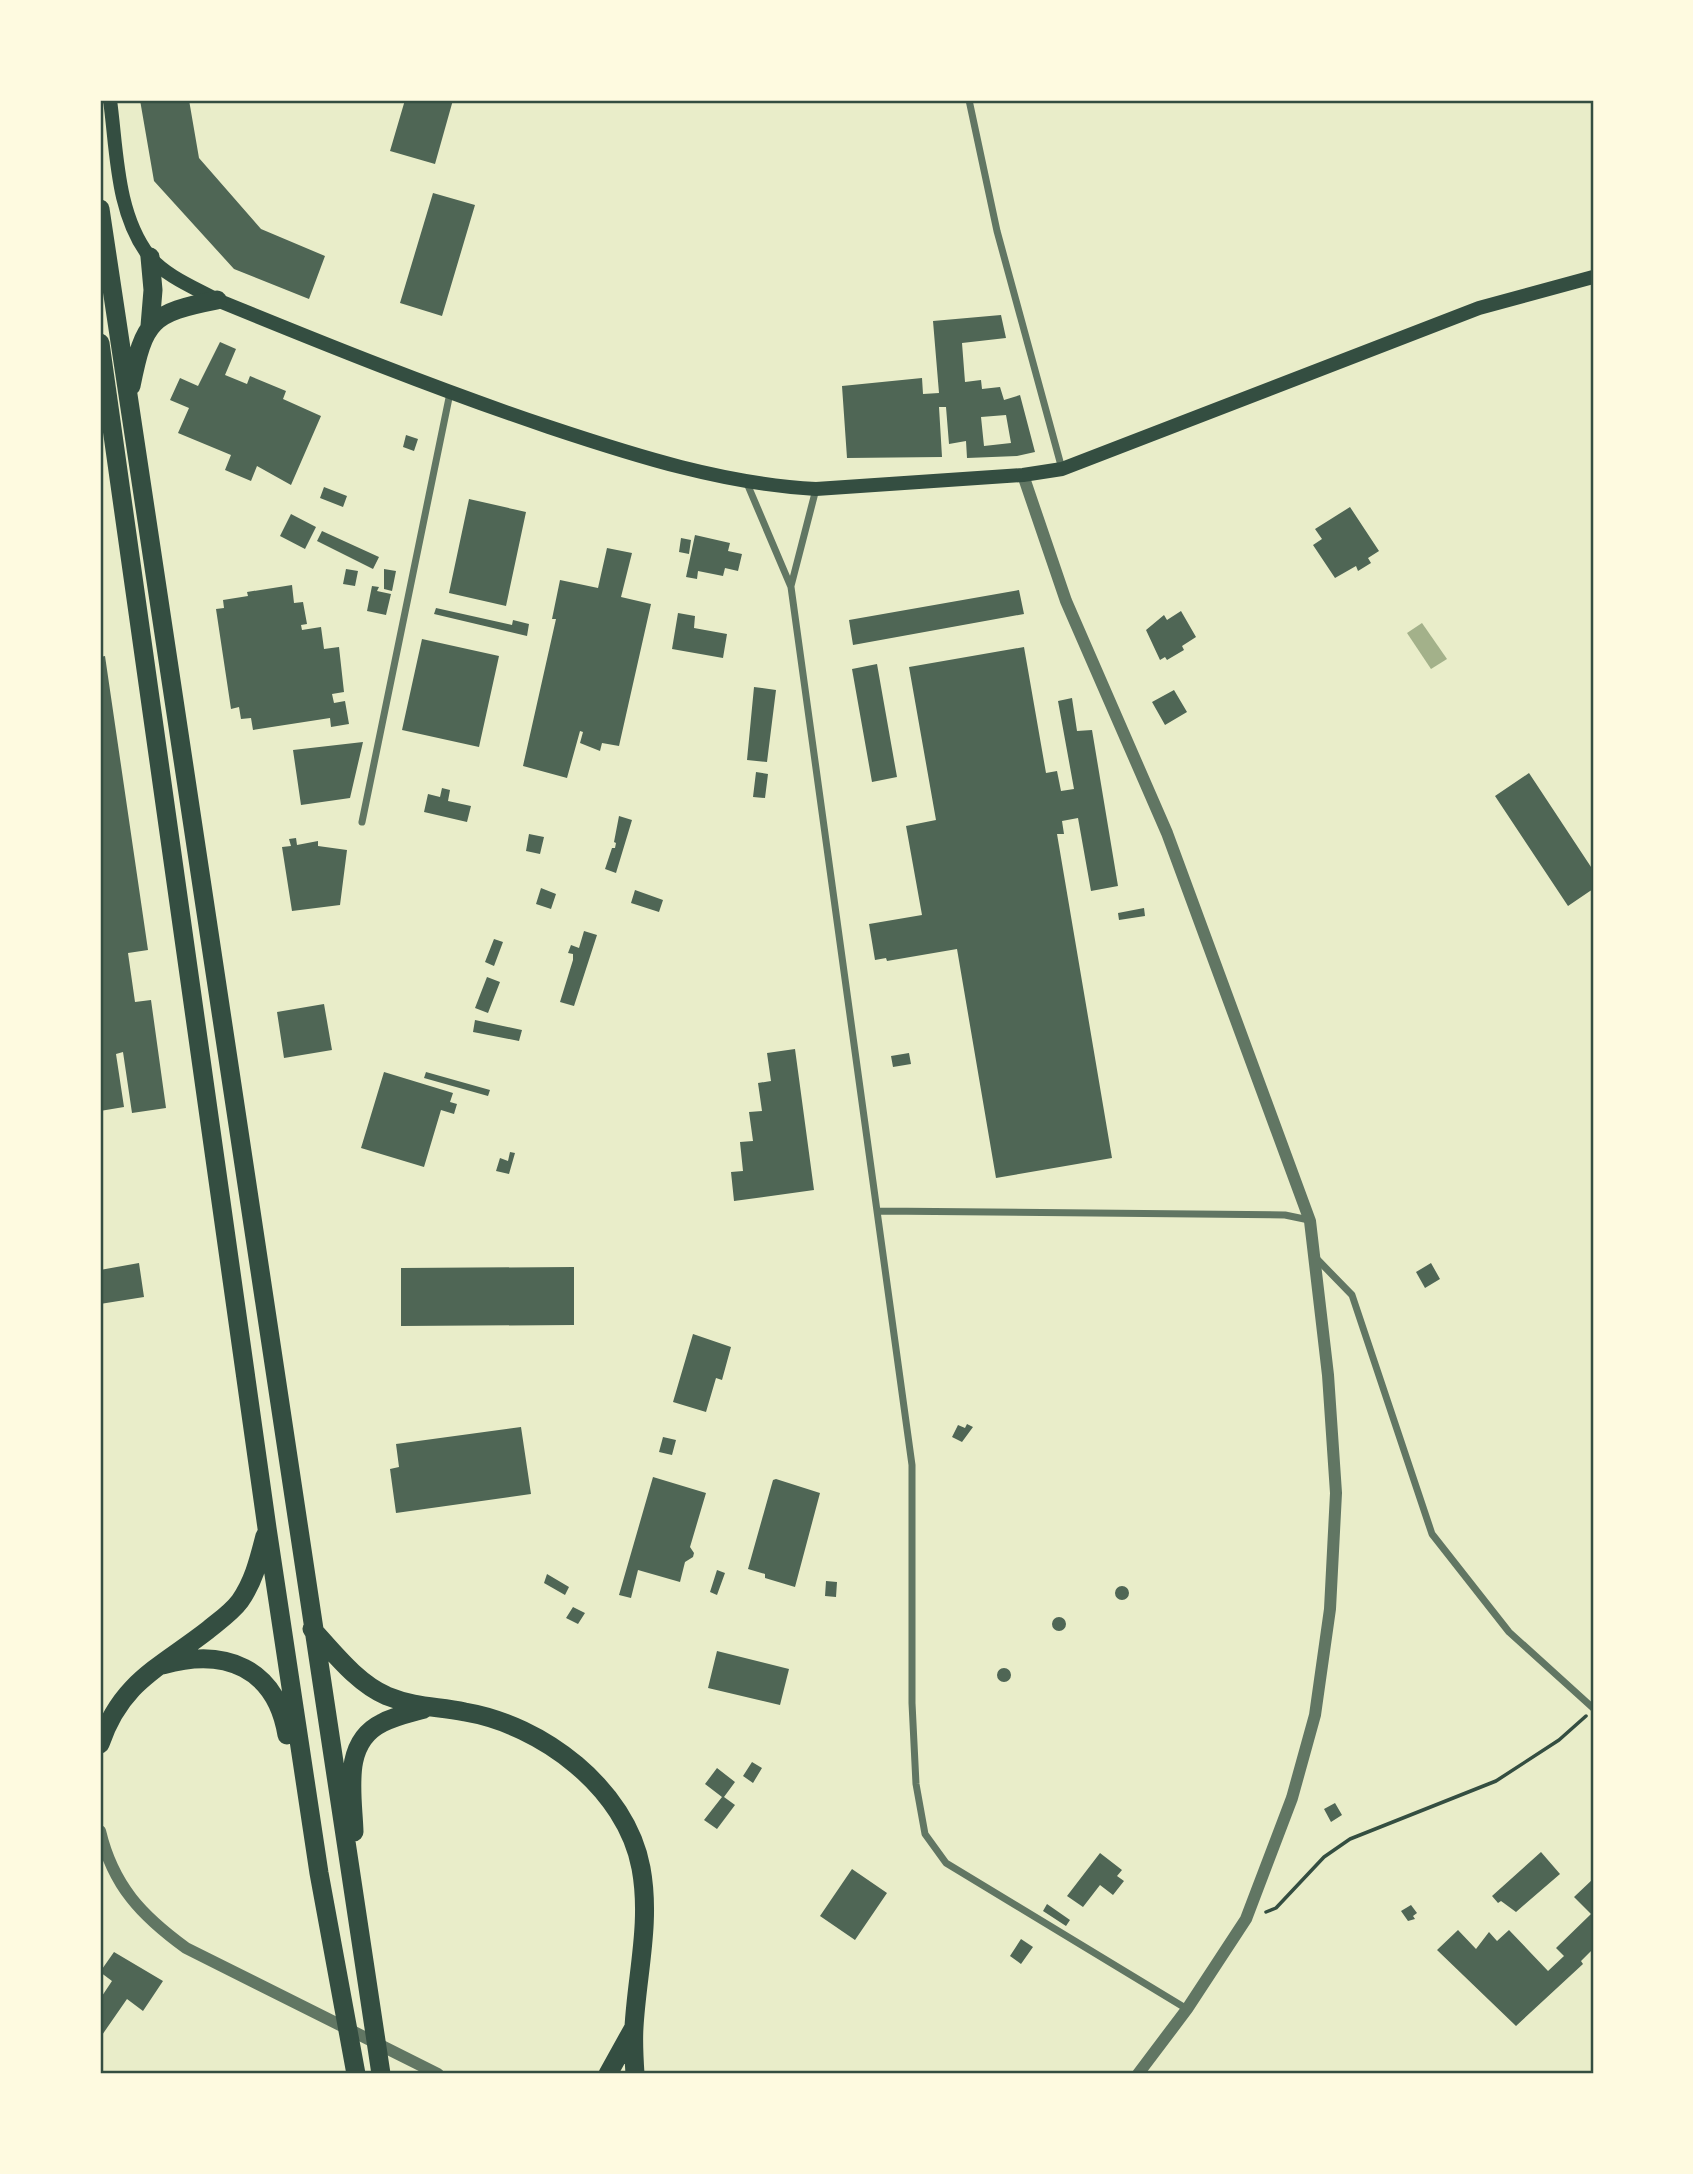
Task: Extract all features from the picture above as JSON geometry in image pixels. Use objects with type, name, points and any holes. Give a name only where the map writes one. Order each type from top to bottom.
[{"type":"highway","points":[[100,209],[381,2074]]},
{"type":"highway","points":[[128,401],[138,353],[150,326],[153,290],[150,257]]},
{"type":"highway","points":[[150,326],[175,308],[217,300]]},
{"type":"highway","points":[[100,344],[267,1528],[319,1873],[356,2074]]},
{"type":"highway","points":[[100,1744],[108,1721],[122,1697],[141,1678],[163,1665],[238,1604],[252,1581],[267,1528]]},
{"type":"highway","points":[[313,1629],[361,1679],[384,1695],[424,1709],[464,1712],[498,1721],[538,1738],[593,1780],[622,1820],[641,1867],[645,1919],[633,2028],[635,2074]]},
{"type":"highway","points":[[163,1665],[187,1658],[212,1658],[236,1664],[257,1676],[275,1694],[284,1720],[308,1858],[319,1873]]},
{"type":"highway","points":[[346,1849],[354,1833],[354,1753],[362,1739],[381,1723],[424,1709]]},
{"type":"highway","points":[[608,2074],[633,2028]]},
{"type":"main road","points":[[110,100],[127,219],[150,257],[181,281],[217,300],[450,393],[650,461],[746,481],[816,489],[1023,475],[1062,469],[1479,309],[1593,277]]},
{"type":"street","points":[[969,100],[997,231],[1062,469]]},
{"type":"street","points":[[362,822],[450,393]]},
{"type":"street","points":[[1023,475],[1066,601],[1167,833],[1310,1221],[1316,1257],[1336,1493],[1330,1609],[1315,1715],[1292,1798],[1246,1919],[1187,2009],[1138,2074]]},
{"type":"street","points":[[746,481],[791,587],[879,1211],[912,1465],[912,1703],[916,1784],[925,1834],[946,1863],[1187,2009]]},
{"type":"street","points":[[791,587],[816,489]]},
{"type":"street","points":[[879,1211],[1285,1215],[1310,1221]]},
{"type":"street","points":[[1316,1257],[1352,1295],[1432,1534],[1509,1632],[1593,1709]]},
{"type":"street","points":[[100,1831],[105,1852],[123,1888],[149,1920],[186,1948],[438,2074]]},
{"type":"path","points":[[1246,1919],[1276,1908],[1324,1857],[1350,1839],[1496,1781],[1559,1740],[1593,1709]]},
{"type":"shaded area","points":[[1422,623],[1447,659],[1431,669],[1407,633]]},
{"type":"building","points":[[140,100],[189,100],[199,158],[261,229],[325,256],[309,299],[234,269],[154,181]]},
{"type":"building","points":[[405,100],[453,100],[435,164],[390,151]]},
{"type":"building","points":[[433,193],[475,205],[442,316],[400,303]]},
{"type":"building","points":[[1001,315],[1006,338],[962,343],[965,382],[981,380],[982,389],[1000,387],[1004,400],[1020,395],[1035,452],[1017,456],[967,458],[966,441],[949,444],[946,407],[939,407],[942,457],[847,458],[842,386],[922,378],[923,394],[939,393],[933,321]],"holes":[[[1006,415],[1011,443],[984,446],[981,417]]]},
{"type":"building","points":[[220,342],[236,349],[225,375],[247,384],[250,376],[286,391],[283,399],[321,416],[291,485],[257,466],[251,481],[225,470],[231,455],[178,433],[189,408],[170,400],[180,378],[198,386]]},
{"type":"building","points":[[406,435],[418,439],[414,451],[403,447]]},
{"type":"building","points":[[324,487],[347,496],[343,507],[320,498]]},
{"type":"building","points":[[469,499],[526,512],[506,606],[449,593]]},
{"type":"building","points":[[1350,507],[1379,551],[1368,558],[1371,563],[1358,571],[1356,566],[1335,578],[1313,545],[1322,539],[1315,529]]},
{"type":"building","points":[[291,514],[316,527],[305,549],[280,536]]},
{"type":"building","points":[[322,531],[379,557],[373,569],[317,541]]},
{"type":"building","points":[[695,535],[730,543],[728,551],[742,554],[738,571],[725,568],[723,576],[698,571],[697,579],[686,577]]},
{"type":"building","points":[[681,538],[691,540],[689,554],[679,552]]},
{"type":"building","points":[[607,548],[632,553],[621,597],[651,604],[619,746],[602,743],[600,751],[580,743],[583,732],[580,731],[567,778],[523,766],[556,619],[552,619],[560,580],[598,588]]},
{"type":"building","points":[[346,569],[358,571],[355,586],[343,584]]},
{"type":"building","points":[[384,569],[396,571],[392,591],[384,589]]},
{"type":"building","points":[[292,585],[294,603],[303,602],[307,624],[301,625],[302,630],[321,627],[324,649],[339,647],[344,692],[332,694],[334,703],[345,701],[349,724],[331,727],[330,718],[253,730],[251,718],[241,719],[239,707],[231,709],[216,609],[224,608],[223,600],[248,596],[247,592]]},
{"type":"building","points":[[372,586],[379,587],[377,591],[391,594],[386,615],[367,611]]},
{"type":"building","points":[[1019,590],[1024,614],[853,645],[849,620]]},
{"type":"building","points":[[436,608],[512,625],[513,620],[529,624],[527,636],[434,614]]},
{"type":"building","points":[[1181,611],[1196,637],[1182,646],[1184,650],[1167,660],[1165,657],[1160,660],[1146,630],[1164,615],[1167,620]]},
{"type":"building","points":[[678,613],[695,616],[694,628],[727,634],[723,658],[672,649]]},
{"type":"building","points":[[422,639],[499,656],[479,747],[402,730]]},
{"type":"building","points":[[1024,647],[1046,773],[1057,771],[1061,791],[1074,789],[1058,701],[1072,698],[1077,731],[1092,730],[1118,886],[1091,891],[1078,818],[1062,821],[1064,834],[1057,834],[1112,1158],[996,1178],[957,949],[887,961],[886,958],[875,960],[869,924],[922,915],[906,826],[936,820],[909,667]]},
{"type":"building","points":[[105,656],[148,950],[128,953],[135,1002],[151,1000],[166,1108],[132,1113],[123,1052],[116,1054],[124,1107],[100,1111],[100,657]]},
{"type":"building","points":[[877,664],[897,777],[872,782],[852,669]]},
{"type":"building","points":[[754,687],[776,690],[767,762],[747,760]]},
{"type":"building","points":[[1174,690],[1187,712],[1165,725],[1152,702]]},
{"type":"building","points":[[363,742],[350,798],[301,805],[293,750]]},
{"type":"building","points":[[756,772],[768,774],[765,798],[753,797]]},
{"type":"building","points":[[1529,773],[1593,870],[1593,889],[1568,906],[1495,796]]},
{"type":"building","points":[[442,788],[450,790],[448,801],[471,806],[467,822],[424,812],[428,794],[440,797]]},
{"type":"building","points":[[619,816],[632,820],[616,873],[605,869],[612,848],[615,848]]},
{"type":"building","points":[[529,834],[544,837],[540,854],[526,851]]},
{"type":"building","points":[[296,838],[297,845],[318,841],[318,846],[347,850],[340,905],[292,911],[282,847],[291,846],[289,839]]},
{"type":"building","points":[[541,888],[556,894],[551,909],[536,904]]},
{"type":"building","points":[[635,890],[663,900],[659,912],[631,903]]},
{"type":"building","points":[[1144,908],[1145,916],[1119,920],[1118,913]]},
{"type":"building","points":[[584,931],[597,935],[574,1006],[560,1002],[573,960],[573,954],[568,953],[571,945],[579,948]]},
{"type":"building","points":[[494,939],[503,942],[494,966],[485,962]]},
{"type":"building","points":[[487,977],[500,982],[488,1013],[475,1008]]},
{"type":"building","points":[[324,1004],[332,1050],[284,1058],[277,1012]]},
{"type":"building","points":[[475,1020],[522,1030],[519,1041],[473,1032]]},
{"type":"building","points":[[795,1049],[814,1190],[734,1201],[731,1172],[743,1171],[740,1142],[753,1141],[749,1112],[762,1111],[758,1083],[771,1081],[767,1053]]},
{"type":"building","points":[[909,1053],[911,1064],[893,1067],[891,1056]]},
{"type":"building","points":[[384,1072],[453,1093],[450,1102],[457,1104],[454,1114],[441,1110],[424,1167],[361,1148]]},
{"type":"building","points":[[426,1072],[490,1090],[488,1096],[424,1078]]},
{"type":"building","points":[[510,1152],[515,1153],[509,1174],[496,1171],[500,1158],[508,1161]]},
{"type":"building","points":[[139,1263],[144,1297],[100,1304],[100,1270]]},
{"type":"building","points":[[1431,1263],[1440,1279],[1425,1288],[1416,1272]]},
{"type":"building","points":[[574,1267],[574,1325],[401,1326],[401,1268]]},
{"type":"building","points":[[693,1334],[731,1347],[722,1380],[716,1378],[706,1412],[673,1402]]},
{"type":"building","points":[[967,1424],[973,1427],[962,1442],[952,1437],[958,1425],[965,1428]]},
{"type":"building","points":[[521,1427],[531,1494],[396,1513],[390,1469],[399,1467],[396,1444]]},
{"type":"building","points":[[663,1437],[676,1440],[672,1455],[659,1452]]},
{"type":"building","points":[[653,1477],[706,1493],[690,1547],[694,1553],[693,1557],[685,1562],[680,1582],[638,1570],[631,1598],[619,1595]]},
{"type":"building","points":[[773,1480],[820,1493],[795,1587],[765,1578],[765,1574],[748,1569]]},
{"type":"building","points":[[717,1570],[725,1573],[717,1595],[710,1592]]},
{"type":"building","points":[[547,1574],[569,1587],[565,1595],[544,1583]]},
{"type":"building","points":[[826,1581],[837,1582],[836,1597],[825,1596]]},
{"type":"building","points":[[1122,1586],[1127,1588],[1127,1598],[1122,1600],[1117,1598],[1115,1593],[1117,1588]]},
{"type":"building","points":[[573,1607],[585,1613],[578,1624],[566,1618]]},
{"type":"building","points":[[1056,1617],[1062,1617],[1066,1624],[1062,1631],[1056,1631],[1052,1627],[1052,1621]]},
{"type":"building","points":[[717,1651],[789,1669],[780,1705],[708,1688]]},
{"type":"building","points":[[1004,1668],[1009,1670],[1009,1680],[1004,1682],[999,1680],[997,1675],[999,1670]]},
{"type":"building","points":[[752,1762],[762,1768],[753,1783],[743,1776]]},
{"type":"building","points":[[717,1768],[735,1782],[724,1797],[735,1805],[717,1829],[704,1820],[722,1797],[705,1784]]},
{"type":"building","points":[[1335,1803],[1342,1815],[1331,1822],[1324,1809]]},
{"type":"building","points":[[1541,1852],[1560,1874],[1516,1912],[1501,1901],[1498,1903],[1492,1896]]},
{"type":"building","points":[[1100,1853],[1122,1870],[1117,1876],[1124,1881],[1113,1895],[1100,1885],[1083,1907],[1067,1896]]},
{"type":"building","points":[[852,1869],[887,1893],[855,1940],[820,1916]]},
{"type":"building","points":[[1593,1879],[1593,1949],[1581,1961],[1583,1964],[1516,2026],[1437,1950],[1458,1930],[1476,1949],[1489,1932],[1497,1941],[1509,1930],[1548,1971],[1564,1956],[1556,1948],[1591,1914],[1574,1897]]},
{"type":"building","points":[[1047,1904],[1070,1920],[1066,1926],[1043,1911]]},
{"type":"building","points":[[1411,1905],[1417,1913],[1413,1916],[1415,1919],[1408,1921],[1401,1911]]},
{"type":"building","points":[[1021,1939],[1033,1947],[1021,1964],[1010,1956]]},
{"type":"building","points":[[114,1952],[163,1981],[143,2011],[127,1999],[100,2038],[100,1999],[112,1981],[100,1972]]}]
